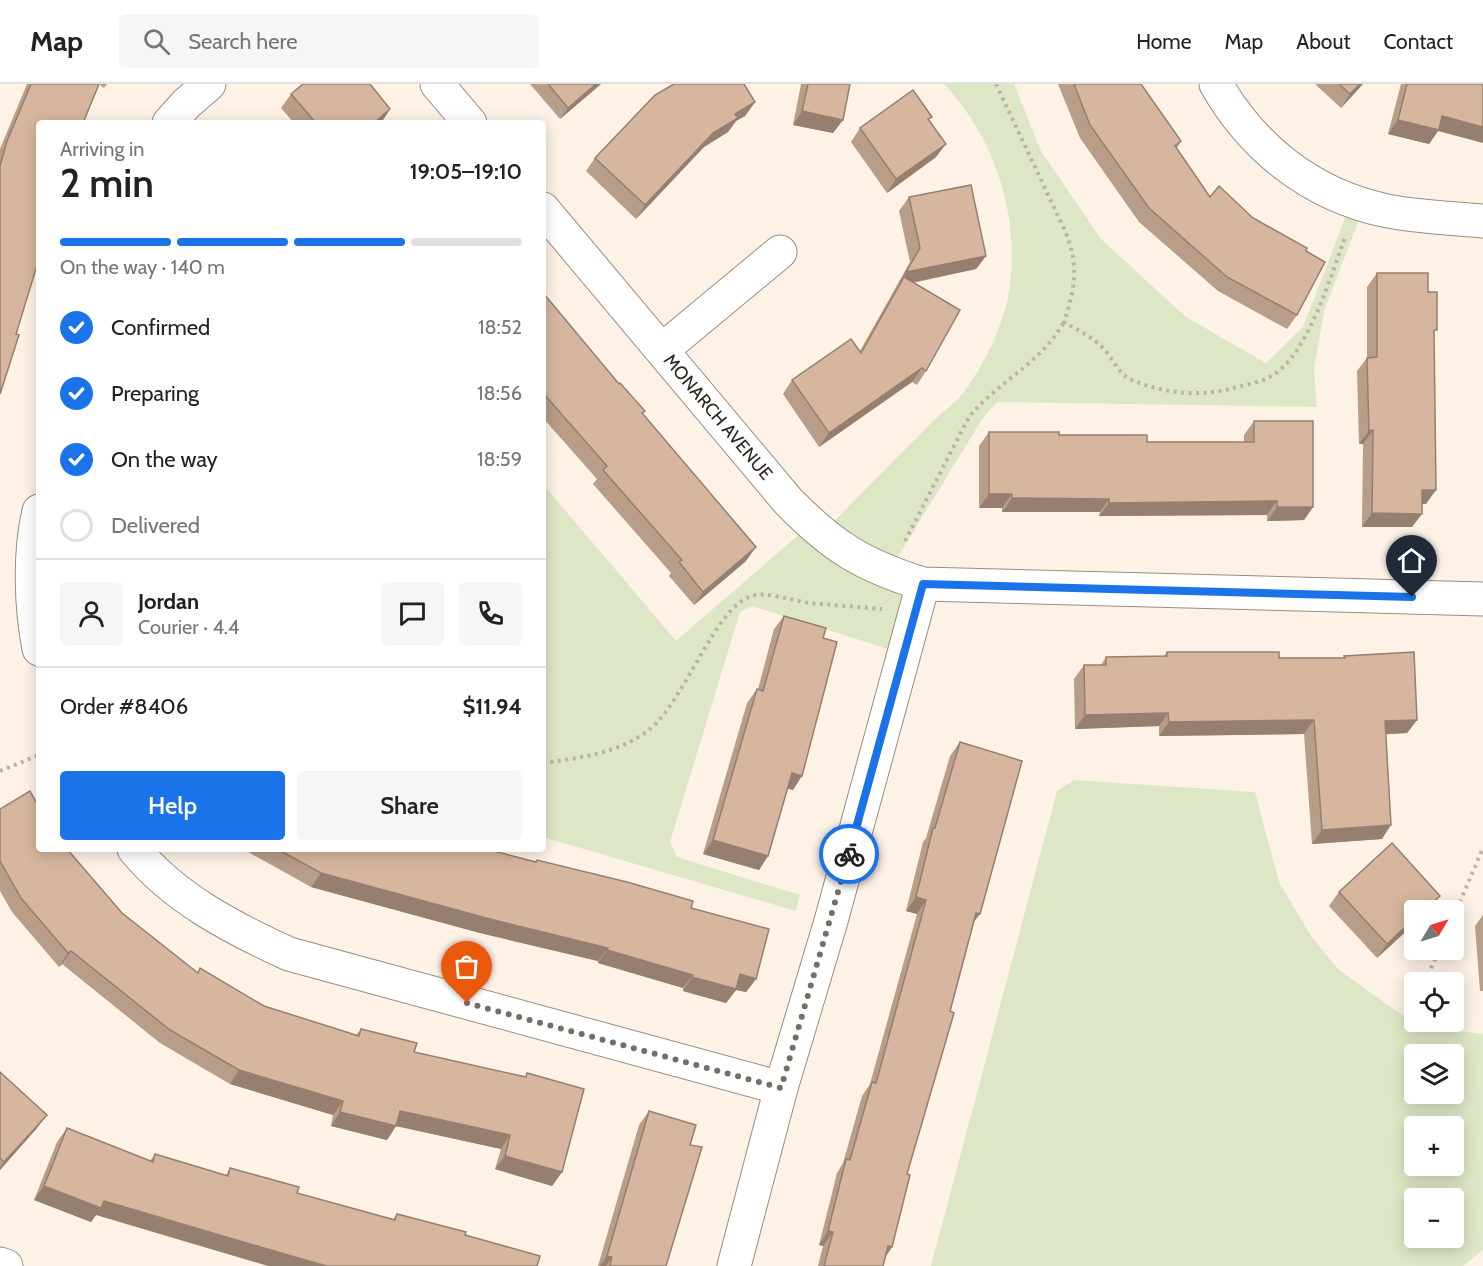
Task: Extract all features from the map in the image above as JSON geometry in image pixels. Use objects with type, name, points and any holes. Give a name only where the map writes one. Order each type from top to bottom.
[{"type":"street","points":[[172,120],[209,84]]},
{"type":"street","points":[[436,84],[467,120]]},
{"type":"street","points":[[1216,84],[1240,120],[1260,143],[1306,180],[1383,210],[1483,221]]},
{"type":"street","name":"MONARCH AVENUE","points":[[546,213],[789,501],[811,524],[851,555],[888,573],[919,598],[1483,599]]},
{"type":"street","points":[[662,350],[780,252]]},
{"type":"street","points":[[36,532],[33,591],[36,633]]},
{"type":"street","points":[[734,1266],[781,1088],[831,921],[919,598]]},
{"type":"street","points":[[137,852],[157,874],[195,904],[246,935],[289,954],[781,1088]]},
{"type":"street","points":[[0,1264],[6,1266]]},
{"type":"path","points":[[888,573],[969,417],[982,401],[1048,346],[1064,322],[1074,287],[1075,263],[1066,233],[996,84]]},
{"type":"path","points":[[1064,322],[1090,336],[1104,349],[1123,375],[1131,380],[1163,389],[1195,394],[1215,393],[1263,380],[1285,365],[1307,332],[1359,202]]},
{"type":"path","points":[[546,763],[580,758],[615,749],[651,728],[667,709],[730,611],[752,596],[760,594],[807,602],[919,598]]},
{"type":"path","points":[[0,771],[36,756]]},
{"type":"path","points":[[1461,900],[1483,848]]},
{"type":"green space","points":[[944,84],[1014,84],[1041,151],[1101,239],[1186,317],[1266,363],[1303,327],[1352,200],[1365,204],[1324,311],[1314,369],[1317,407],[997,402],[983,418],[889,571],[923,584],[904,654],[752,606],[740,612],[670,842],[677,857],[800,895],[796,911],[546,838],[546,488],[676,641],[811,524],[822,534],[965,390],[983,362],[1005,311],[1012,258],[1011,230],[1006,203],[989,152],[962,105]]},
{"type":"green space","points":[[1074,780],[1255,792],[1279,882],[1311,936],[1338,969],[1404,1016],[1404,1032],[1464,1032],[1483,1034],[1483,1250],[1463,1266],[931,1266],[1057,791]]},
{"type":"building","points":[[31,84],[99,84],[84,120],[36,120],[36,269],[16,334],[19,335],[0,394],[0,166],[7,141]]},
{"type":"building","points":[[303,84],[370,84],[390,109],[377,120],[313,120],[291,94]]},
{"type":"building","points":[[548,84],[596,84],[568,108]]},
{"type":"building","points":[[674,84],[744,84],[755,102],[735,114],[738,118],[713,133],[645,205],[595,158],[655,95]]},
{"type":"building","points":[[808,84],[850,84],[843,120],[802,111]]},
{"type":"building","points":[[1074,84],[1141,84],[1181,141],[1175,146],[1210,197],[1219,186],[1253,218],[1307,248],[1306,251],[1325,262],[1297,315],[1227,277],[1149,208],[1090,125]]},
{"type":"building","points":[[1339,84],[1360,84],[1350,94]]},
{"type":"building","points":[[1407,84],[1483,84],[1483,127],[1442,116],[1439,130],[1398,120]]},
{"type":"building","points":[[913,90],[932,117],[928,119],[946,144],[896,179],[860,128]]},
{"type":"building","points":[[971,185],[986,256],[906,272],[920,248],[909,197]]},
{"type":"building","points":[[1377,273],[1428,273],[1428,292],[1437,292],[1437,330],[1434,330],[1436,490],[1422,490],[1422,514],[1372,513],[1373,430],[1369,431],[1367,358],[1377,357]]},
{"type":"building","points":[[904,277],[960,310],[926,371],[922,368],[829,433],[792,380],[851,339],[861,353]]},
{"type":"building","points":[[546,296],[619,384],[645,411],[642,413],[756,547],[703,592],[679,562],[682,560],[603,470],[607,466],[546,396]]},
{"type":"building","points":[[1254,421],[1313,421],[1313,507],[1277,507],[1277,501],[1109,503],[1109,499],[1012,498],[1012,494],[989,494],[989,432],[1147,435],[1147,442],[1254,442]]},
{"type":"building","points":[[784,616],[826,628],[823,638],[837,642],[802,776],[792,773],[768,856],[713,840],[757,689],[763,691]]},
{"type":"building","points":[[1167,652],[1279,652],[1279,658],[1345,658],[1344,656],[1414,652],[1417,720],[1385,721],[1391,825],[1322,830],[1314,720],[1169,722],[1168,713],[1085,715],[1084,665],[1106,665],[1106,657],[1167,656]]},
{"type":"building","points":[[960,742],[1022,761],[980,914],[976,913],[950,1011],[954,1013],[907,1174],[910,1175],[892,1247],[888,1246],[883,1266],[824,1266],[833,1232],[828,1231],[846,1159],[850,1160],[872,1082],[876,1083],[926,900],[916,897],[933,828],[935,828]]},
{"type":"building","points":[[30,791],[36,802],[36,852],[70,852],[122,913],[198,973],[200,968],[264,1006],[359,1036],[361,1029],[417,1043],[414,1052],[526,1077],[527,1073],[584,1089],[562,1172],[505,1156],[510,1135],[400,1111],[396,1126],[340,1112],[343,1101],[239,1070],[170,1030],[71,951],[68,953],[21,898],[0,861],[0,809]]},
{"type":"building","points":[[1392,843],[1440,896],[1435,900],[1404,900],[1404,928],[1387,944],[1339,892]]},
{"type":"building","points":[[282,852],[498,852],[627,882],[693,901],[691,908],[769,929],[756,979],[740,974],[736,989],[607,950],[608,948],[321,873]]},
{"type":"building","points":[[0,1072],[47,1115],[4,1162],[0,1158]]},
{"type":"building","points":[[649,1111],[696,1125],[690,1145],[702,1147],[666,1266],[610,1266],[612,1257],[607,1256]]},
{"type":"building","points":[[67,1128],[153,1162],[155,1154],[228,1176],[230,1168],[299,1187],[297,1193],[395,1220],[397,1214],[466,1232],[465,1235],[540,1256],[537,1266],[327,1266],[104,1201],[101,1208],[44,1186]]},
{"type":"way so far","points":[[467,1003],[781,1088],[849,854]]},
{"type":"route","points":[[849,854],[923,584],[1412,597]]}]
